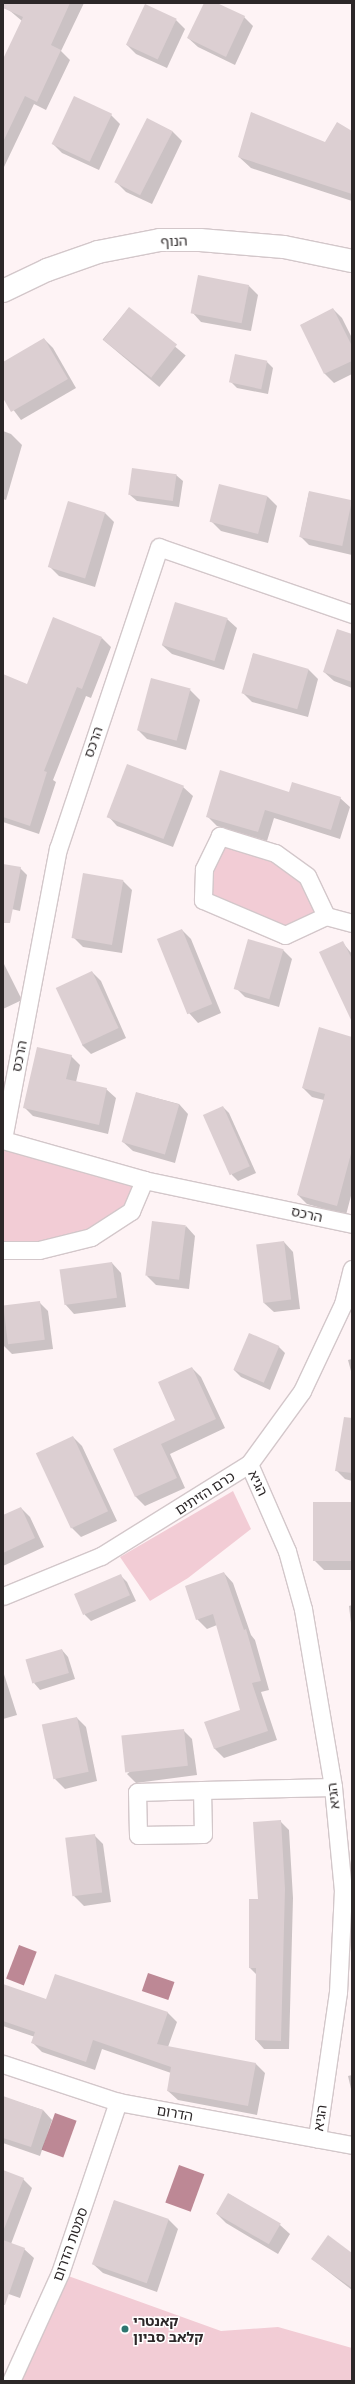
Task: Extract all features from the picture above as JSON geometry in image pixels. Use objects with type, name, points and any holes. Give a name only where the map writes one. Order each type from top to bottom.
[{"type":"street","name":"הנוף","points":[[3,290],[47,270],[98,252],[160,240],[200,240],[284,247],[352,261]]},
{"type":"street","name":"הרכס","points":[[352,614],[159,547],[58,848],[3,1142],[144,1180],[352,1224]]},
{"type":"street","points":[[326,916],[307,876],[275,853],[220,836],[204,869],[203,900],[285,935],[326,916],[352,923]]},
{"type":"street","points":[[3,1250],[39,1250],[91,1237],[131,1211],[144,1180]]},
{"type":"street","name":"כרם הזיתים","points":[[3,1596],[101,1556],[249,1464],[302,1391],[343,1304],[352,1269]]},
{"type":"street","name":"הגיא","points":[[249,1464],[287,1551],[303,1609],[333,1788],[343,1890],[338,1992],[317,2138]]},
{"type":"street","points":[[202,1790],[203,1834],[138,1835],[137,1792],[202,1790],[333,1788]]},
{"type":"street","name":"הדרום","points":[[3,2064],[118,2102],[352,2145]]},
{"type":"street","name":"סמטת הדרום","points":[[11,2381],[60,2273],[118,2102]]},
{"type":"shaded area","points":[[220,836],[307,876],[326,916],[285,935],[203,900]]},
{"type":"shaded area","points":[[3,1143],[144,1180],[131,1211],[91,1237],[3,1250]]},
{"type":"shaded area","points":[[233,1491],[251,1529],[188,1578],[150,1601],[120,1557]]},
{"type":"shaded area","points":[[19,1945],[37,1952],[24,1985],[6,1979]]},
{"type":"shaded area","points":[[148,1973],[174,1982],[168,2000],[142,1991]]},
{"type":"shaded area","points":[[55,2113],[77,2121],[63,2158],[42,2150]]},
{"type":"shaded area","points":[[179,2165],[204,2174],[191,2212],[165,2203]]},
{"type":"shaded area","name":"קאנטרי קלאב סביון","points":[[60,2273],[221,2331],[278,2327],[352,2348],[352,2381],[11,2381]]},
{"type":"building","points":[[3,3],[70,3],[51,45],[61,50],[37,102],[25,96],[3,142],[3,59],[23,17],[3,8]]},
{"type":"building","points":[[204,3],[217,3],[245,16],[226,57],[187,38]]},
{"type":"building","points":[[145,4],[177,19],[158,60],[126,45]]},
{"type":"building","points":[[74,96],[112,114],[90,162],[52,144]]},
{"type":"building","points":[[251,112],[325,142],[337,122],[352,131],[352,194],[238,157]]},
{"type":"building","points":[[147,118],[173,131],[140,195],[114,182]]},
{"type":"building","points":[[198,275],[249,285],[242,323],[191,313]]},
{"type":"building","points":[[129,307],[177,345],[151,378],[103,340]]},
{"type":"building","points":[[333,308],[352,346],[352,361],[324,374],[300,325]]},
{"type":"building","points":[[44,338],[68,379],[11,412],[3,398],[3,362]]},
{"type":"building","points":[[235,354],[267,361],[261,389],[229,382]]},
{"type":"building","points":[[132,468],[177,474],[173,501],[128,495]]},
{"type":"building","points":[[219,484],[268,496],[258,534],[210,522]]},
{"type":"building","points":[[309,491],[352,500],[342,546],[299,537]]},
{"type":"building","points":[[68,501],[105,512],[85,578],[48,567]]},
{"type":"building","points":[[175,602],[228,618],[214,661],[162,645]]},
{"type":"building","points":[[53,617],[102,637],[82,689],[77,687],[44,771],[47,772],[30,826],[3,817],[3,674],[27,684]]},
{"type":"building","points":[[337,629],[352,634],[352,682],[323,672]]},
{"type":"building","points":[[253,653],[309,669],[297,709],[241,693]]},
{"type":"building","points":[[151,678],[191,689],[177,741],[137,730]]},
{"type":"building","points":[[127,764],[184,786],[164,839],[107,817]]},
{"type":"building","points":[[220,770],[289,792],[292,782],[341,797],[331,830],[265,810],[258,832],[206,817]]},
{"type":"building","points":[[3,864],[21,867],[10,923],[3,923]]},
{"type":"building","points":[[83,873],[123,880],[112,945],[72,938]]},
{"type":"building","points":[[182,929],[212,1004],[187,1014],[157,939]]},
{"type":"building","points":[[248,939],[284,949],[269,999],[234,989]]},
{"type":"building","points":[[343,941],[352,959],[352,1022],[319,952]]},
{"type":"building","points":[[92,971],[119,1028],[82,1045],[56,988]]},
{"type":"building","points":[[319,1027],[352,1037],[352,1150],[337,1206],[297,1195],[325,1094],[302,1088]]},
{"type":"building","points":[[37,1047],[72,1055],[66,1079],[107,1088],[99,1125],[23,1108]]},
{"type":"building","points":[[136,1092],[179,1104],[165,1154],[122,1142]]},
{"type":"building","points":[[223,1106],[250,1166],[230,1175],[203,1115]]},
{"type":"building","points":[[152,1221],[186,1225],[179,1280],[145,1276]]},
{"type":"building","points":[[284,1241],[291,1300],[263,1303],[256,1244]]},
{"type":"building","points":[[112,1262],[117,1298],[65,1305],[60,1269]]},
{"type":"building","points":[[40,1301],[45,1340],[8,1344],[3,1306]]},
{"type":"building","points":[[249,1333],[279,1346],[264,1383],[233,1370]]},
{"type":"building","points":[[192,1367],[216,1419],[161,1444],[177,1478],[135,1497],[113,1449],[175,1420],[158,1382]]},
{"type":"building","points":[[344,1417],[352,1418],[352,1473],[335,1471]]},
{"type":"building","points":[[73,1436],[108,1511],[71,1529],[36,1453]]},
{"type":"building","points":[[313,1502],[352,1502],[352,1561],[313,1561]]},
{"type":"building","points":[[21,1507],[35,1538],[3,1553],[3,1515]]},
{"type":"building","points":[[224,1572],[244,1630],[246,1629],[261,1681],[252,1683],[268,1731],[214,1749],[204,1722],[240,1710],[213,1614],[196,1620],[185,1586]]},
{"type":"building","points":[[121,1574],[130,1595],[83,1615],[74,1594]]},
{"type":"building","points":[[62,1649],[69,1673],[32,1684],[25,1659]]},
{"type":"building","points":[[77,1717],[89,1772],[53,1779],[42,1724]]},
{"type":"building","points":[[184,1729],[188,1766],[125,1772],[121,1736]]},
{"type":"building","points":[[281,1820],[285,1889],[281,2041],[255,2040],[256,1968],[249,1968],[249,1899],[258,1899],[253,1822]]},
{"type":"building","points":[[95,1834],[102,1893],[72,1896],[65,1838]]},
{"type":"building","points":[[55,1974],[168,2012],[157,2044],[256,2063],[248,2106],[167,2091],[171,2067],[93,2040],[86,2062],[31,2043],[35,2032],[3,2021],[3,1984],[46,1999]]},
{"type":"building","points":[[3,2096],[43,2110],[31,2147],[3,2138]]},
{"type":"building","points":[[3,2170],[24,2178],[4,2229],[3,2229]]},
{"type":"building","points":[[228,2193],[281,2224],[269,2244],[216,2214]]},
{"type":"building","points":[[114,2200],[169,2219],[147,2283],[92,2264]]},
{"type":"building","points":[[328,2235],[352,2253],[352,2288],[311,2259]]},
{"type":"building","points":[[3,2240],[25,2248],[5,2305],[3,2305]]},
{"type":"place","name":"קאנטרי קלאב סביון","points":[[125,2329]]}]
